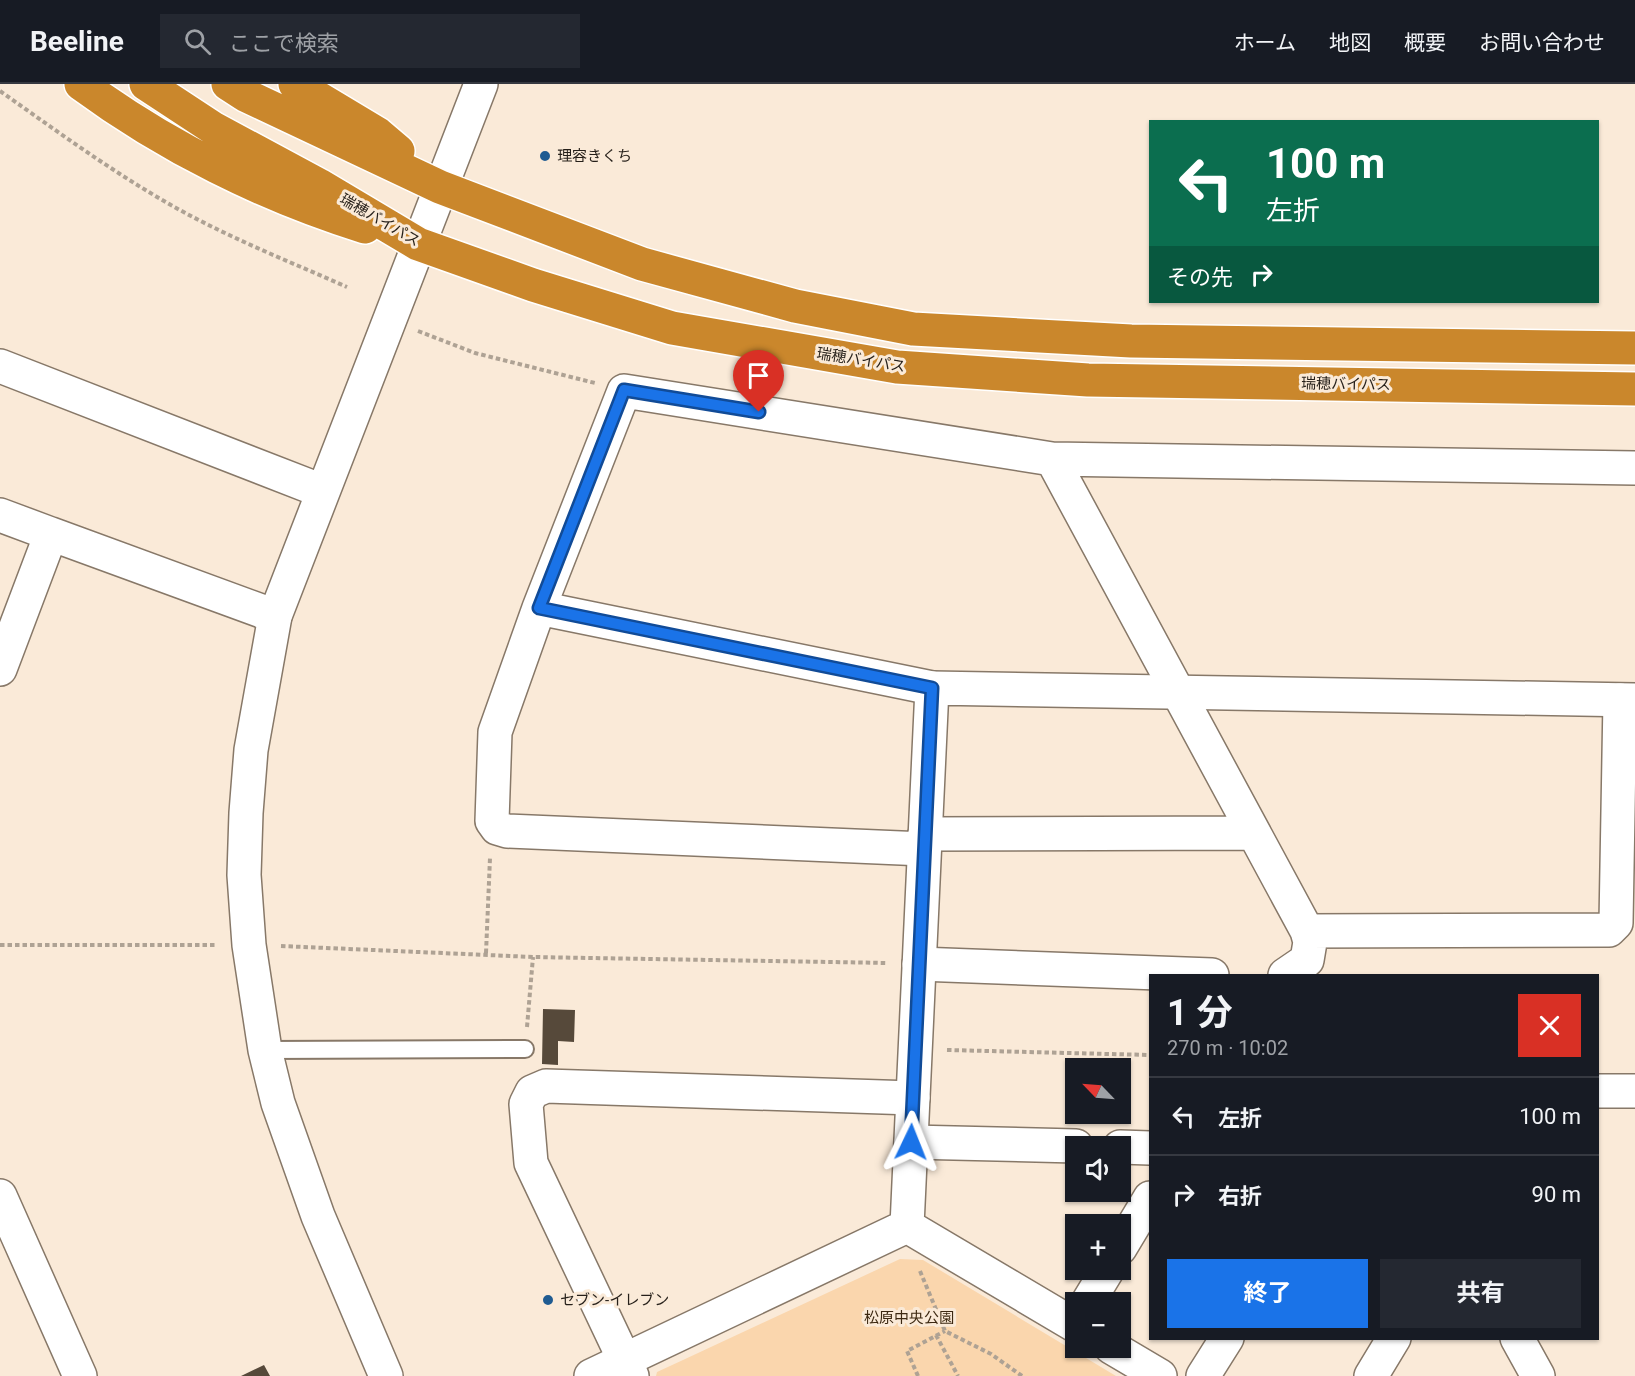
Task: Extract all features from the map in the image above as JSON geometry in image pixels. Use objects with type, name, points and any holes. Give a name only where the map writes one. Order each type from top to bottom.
[{"type":"highway","points":[[81,84],[123,113],[197,155],[305,208],[418,244]]},
{"type":"highway","name":"瑞穂バイパス","points":[[146,84],[213,128],[319,185],[418,244],[533,285],[672,328],[897,367],[1088,380],[1635,389]]},
{"type":"highway","points":[[228,84],[245,95],[440,187],[642,264],[795,306],[913,329],[1131,341],[1635,348]]},
{"type":"highway","points":[[295,84],[378,134],[440,187]]},
{"type":"street","points":[[386,1376],[296,1159],[278,1103],[265,1050],[249,945],[244,875],[250,760],[275,616],[482,84]]},
{"type":"street","points":[[0,366],[322,491]]},
{"type":"street","points":[[1254,833],[925,841],[507,831],[497,828],[492,821],[495,732],[539,608],[624,390],[1052,459],[1635,468]]},
{"type":"street","points":[[1052,459],[1307,931],[1310,942],[1307,960],[1286,974]]},
{"type":"street","points":[[0,515],[275,616]]},
{"type":"street","points":[[0,669],[51,534]]},
{"type":"street","points":[[539,608],[932,688],[1628,700],[1616,923],[1609,930],[1307,931]]},
{"type":"street","points":[[904,1228],[911,1142],[932,688]]},
{"type":"street","points":[[919,964],[1185,974]]},
{"type":"street","points":[[628,1368],[531,1163],[526,1104],[532,1092],[546,1086],[913,1098]]},
{"type":"street","points":[[1599,1091],[1635,1091]]},
{"type":"street","points":[[911,1142],[1065,1146]]},
{"type":"street","points":[[1131,1147],[1149,1148]]},
{"type":"street","points":[[0,1196],[80,1376]]},
{"type":"street","points":[[1131,1230],[1149,1200]]},
{"type":"street","points":[[591,1376],[628,1368],[904,1228]]},
{"type":"street","points":[[904,1228],[1065,1312]]},
{"type":"street","points":[[1203,1376],[1226,1340]]},
{"type":"street","points":[[1371,1376],[1393,1340]]},
{"type":"street","points":[[1518,1340],[1535,1374]]},
{"type":"street","points":[[1130,1358],[1160,1376]]},
{"type":"lane","points":[[265,1050],[525,1049]]},
{"type":"path","points":[[0,91],[103,164],[165,202],[242,240],[347,287]]},
{"type":"path","points":[[389,320],[475,353],[624,390]]},
{"type":"path","points":[[486,953],[492,821]]},
{"type":"path","points":[[0,945],[249,945],[545,957],[919,964]]},
{"type":"path","points":[[915,1049],[1149,1054]]},
{"type":"path","points":[[904,1228],[945,1331],[991,1354],[1022,1376]]},
{"type":"path","points":[[918,1376],[907,1351],[945,1331]]},
{"type":"path","points":[[936,1335],[958,1376]]},
{"type":"green space","name":"松原中央公園","points":[[900,1259],[923,1260],[1065,1345],[1065,1358],[1086,1358],[1116,1376],[656,1376],[657,1372]]},
{"type":"building","points":[[543,1009],[575,1010],[574,1042],[558,1041],[558,1065],[542,1064]]},
{"type":"building","points":[[264,1365],[270,1376],[241,1376]]},
{"type":"place","name":"理容きくち","points":[[545,156]]},
{"type":"place","name":"セブン-イレブン","points":[[548,1300]]},
{"type":"route","points":[[759,412],[624,390],[539,608],[932,688],[911,1142]]}]
